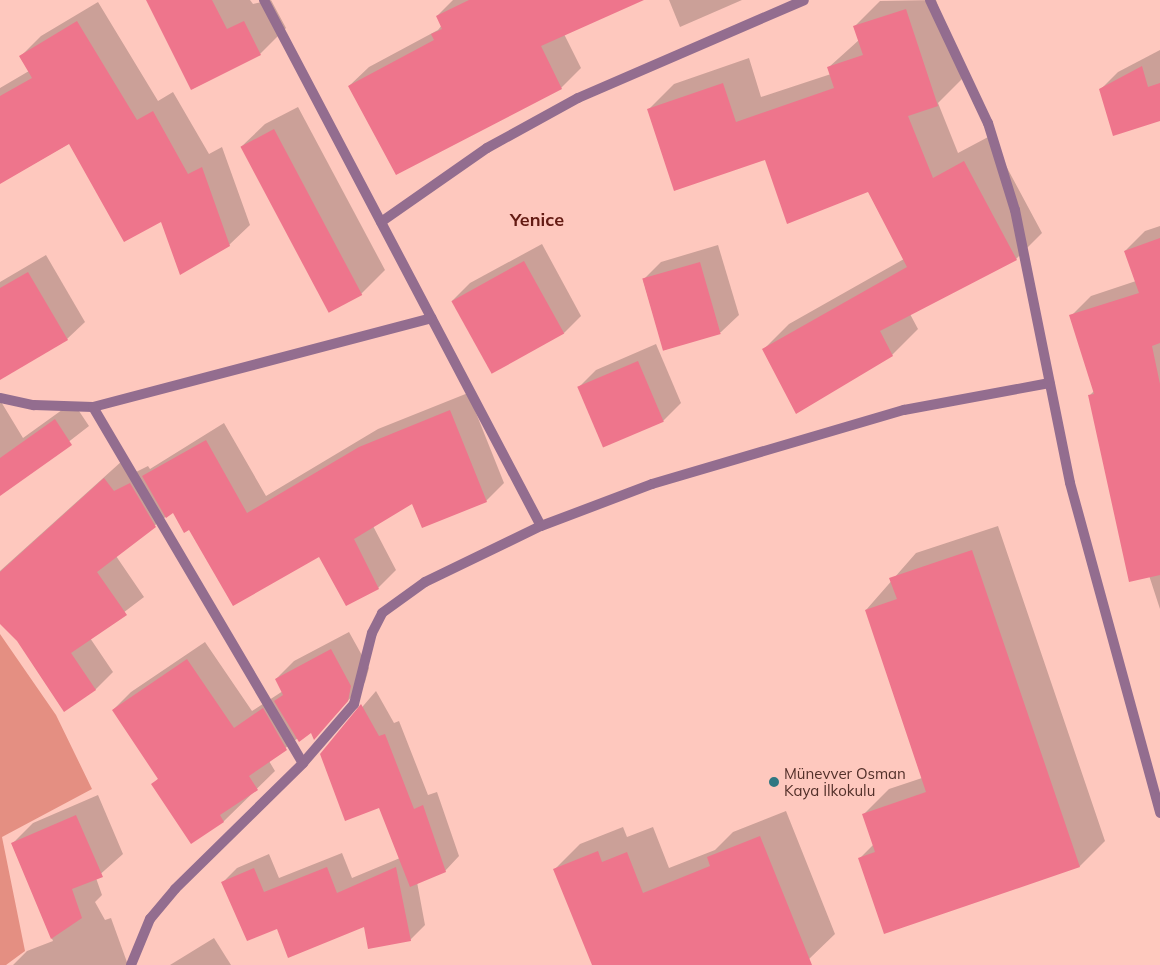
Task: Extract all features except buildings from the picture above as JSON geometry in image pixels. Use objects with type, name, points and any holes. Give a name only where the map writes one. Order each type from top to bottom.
[{"type":"street","points":[[264,0],[541,526]]},
{"type":"street","points":[[381,222],[487,148],[570,102],[804,0]]},
{"type":"street","points":[[930,0],[991,132],[1028,257],[1070,483],[1160,813]]},
{"type":"street","points":[[0,398],[34,405],[93,407],[432,318]]},
{"type":"street","points":[[131,965],[150,919],[175,889],[303,763],[354,704],[372,633],[382,613],[425,582],[541,526],[652,484],[833,429],[955,399],[1050,383]]},
{"type":"street","points":[[93,407],[303,763]]},
{"type":"shaded area","points":[[0,634],[56,715],[92,789],[2,837],[25,951],[6,965],[0,965]]},
{"type":"place","name":"Münevver Osman Kaya İlkokulu","points":[[774,782]]},
{"type":"district","name":"Yenice","points":[[537,220]]}]
